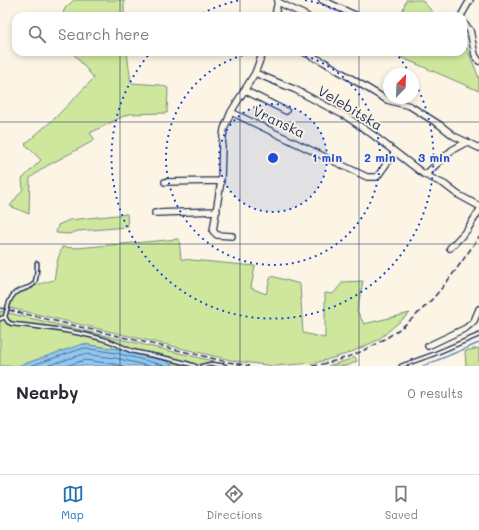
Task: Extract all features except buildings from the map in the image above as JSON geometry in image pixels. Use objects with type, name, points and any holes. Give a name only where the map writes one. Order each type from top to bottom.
[{"type":"street","points":[[322,0],[348,12]]},
{"type":"street","points":[[463,12],[470,0]]},
{"type":"street","points":[[276,12],[278,1],[299,12]]},
{"type":"street","points":[[467,27],[470,30],[475,55],[479,60]]},
{"type":"street","points":[[232,236],[217,235],[213,231],[221,181],[224,129],[231,112],[255,73],[261,56]]},
{"type":"street","points":[[311,56],[324,62],[387,100],[410,106],[440,125],[454,136],[479,148]]},
{"type":"street","name":"Velebitska","points":[[255,73],[296,90],[347,117],[425,175],[444,184],[457,194],[479,206]]},
{"type":"street","points":[[244,90],[286,111]]},
{"type":"street","name":"Vranska","points":[[231,112],[367,177],[377,177],[395,152]]},
{"type":"street","points":[[425,175],[452,150],[467,142]]},
{"type":"street","points":[[165,182],[221,181]]},
{"type":"street","points":[[156,213],[217,211]]},
{"type":"street","points":[[450,248],[467,230],[479,211]]},
{"type":"street","points":[[428,346],[466,328],[474,321],[479,309]]},
{"type":"lane","points":[[37,263],[35,282],[32,286],[18,291],[10,300],[5,317],[8,322],[12,324],[44,327],[80,334],[110,342],[133,351],[195,366]]},
{"type":"lane","points":[[0,319],[5,317]]},
{"type":"lane","points":[[403,366],[479,335]]},
{"type":"lane","points":[[202,366],[212,364],[225,366]]},
{"type":"green space","points":[[74,0],[124,0],[124,12],[64,12],[65,8]]},
{"type":"green space","points":[[406,0],[422,0],[432,12],[402,12]]},
{"type":"green space","points":[[467,48],[479,78],[479,91],[398,56],[467,56]]},
{"type":"green space","points":[[75,56],[128,56],[131,83],[161,85],[168,88],[167,113],[128,114],[90,133],[95,140],[45,167],[30,178],[29,214],[10,206],[23,189],[22,179],[41,160],[25,144],[55,118],[94,78]]},
{"type":"green space","points":[[127,214],[128,227],[78,231],[69,234],[56,233],[58,225],[69,220]]},
{"type":"green space","points":[[179,239],[181,259],[255,266],[251,288],[266,294],[271,276],[300,284],[303,333],[325,338],[325,293],[333,294],[343,282],[363,281],[357,311],[364,324],[410,313],[378,340],[347,354],[315,363],[274,366],[235,361],[10,308],[12,298],[17,292],[54,280],[57,262],[62,247],[76,248]]},
{"type":"green space","points":[[0,311],[213,361],[199,365],[185,361],[184,364],[186,366],[175,366],[163,360],[117,349],[83,344],[18,366],[0,366]]},
{"type":"green space","points":[[479,348],[479,366],[466,366],[465,351]]},
{"type":"green space","points":[[355,357],[357,361],[347,366],[328,366],[348,360]]},
{"type":"water","points":[[83,344],[117,349],[166,361],[175,366],[18,366]]},
{"type":"waterway","points":[[423,366],[479,343]]},
{"type":"railway","points":[[312,366],[348,357],[380,342],[395,332],[435,296],[479,237]]},
{"type":"railway","points":[[0,308],[250,366]]}]
